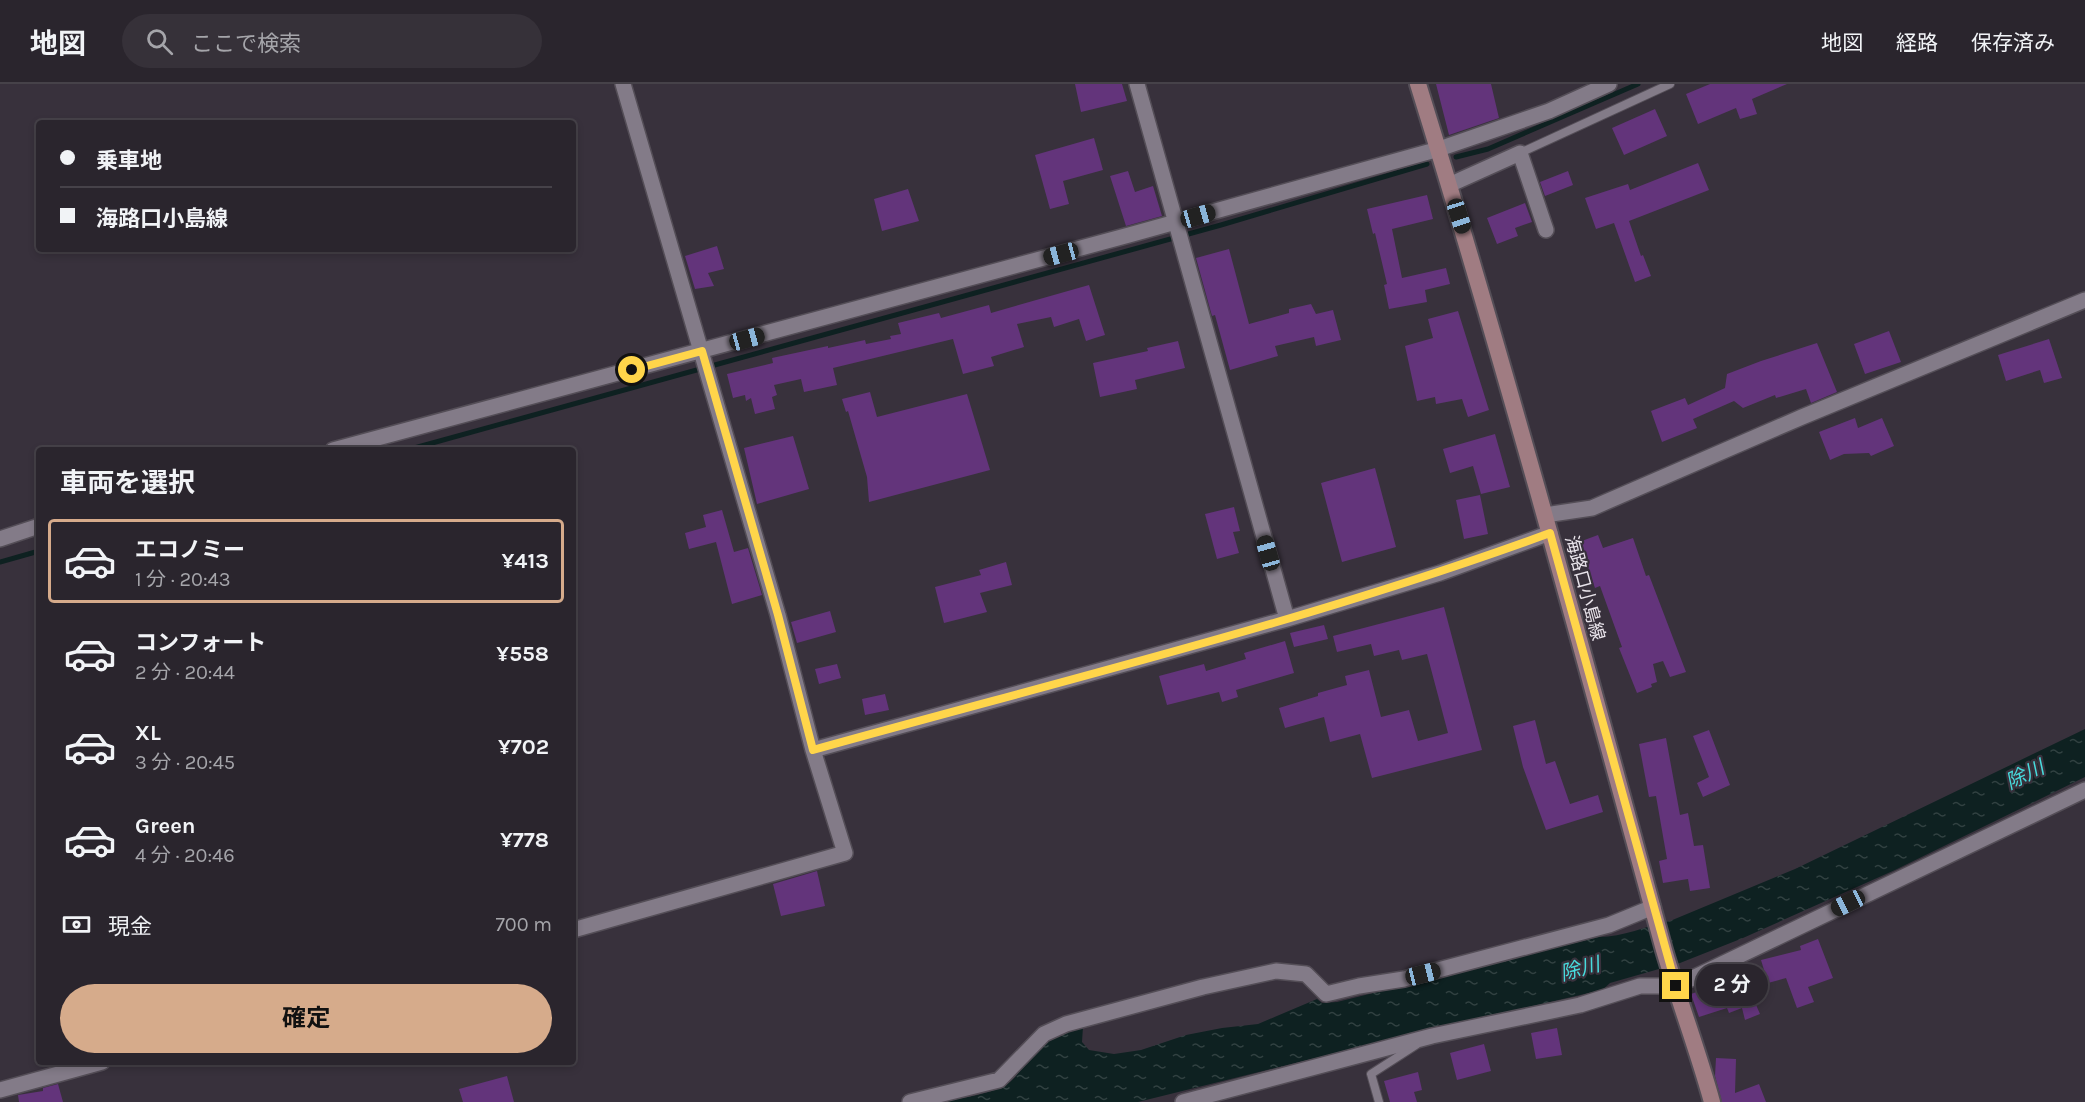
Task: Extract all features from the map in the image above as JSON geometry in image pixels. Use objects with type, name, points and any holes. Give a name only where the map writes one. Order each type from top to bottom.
[{"type":"main road","name":"海路口小島線","points":[[1418,84],[1545,515],[1674,981],[1701,1060],[1712,1102]]},
{"type":"street","points":[[576,929],[845,853],[813,750],[778,615],[623,84]]},
{"type":"street","points":[[1137,84],[1287,619]]},
{"type":"street","points":[[344,447],[1177,222],[1438,149],[1549,111],[1609,84]]},
{"type":"street","points":[[1449,185],[1520,153],[1546,230]]},
{"type":"street","points":[[1545,515],[1592,508],[1802,417],[2085,300]]},
{"type":"street","points":[[0,539],[36,527]]},
{"type":"street","points":[[813,750],[1287,619],[1440,573],[1550,533]]},
{"type":"street","points":[[1183,1102],[1431,1036],[1581,1005],[1640,986],[1674,981],[2085,790]]},
{"type":"street","points":[[910,1102],[999,1080],[1044,1034],[1066,1024],[1203,987],[1276,971],[1306,974],[1326,994],[1404,979],[1609,925],[1653,907]]},
{"type":"street","points":[[0,1090],[91,1065]]},
{"type":"lane","points":[[1520,153],[1670,84]]},
{"type":"lane","points":[[1379,1102],[1371,1074],[1431,1036]]},
{"type":"water","name":"除川","points":[[2085,729],[2085,777],[1895,870],[1743,938],[1680,963],[1610,983],[1597,995],[1593,992],[1421,1032],[1138,1102],[944,1102],[986,1093],[1002,1087],[1014,1079],[1032,1051],[1038,1046],[1059,1034],[1083,1027],[1082,1042],[1089,1050],[1114,1054],[1141,1050],[1186,1035],[1258,1024],[1317,999],[1322,1003],[1337,1002],[1670,921],[1795,869]]},
{"type":"building","points":[[1075,84],[1122,84],[1127,101],[1081,112]]},
{"type":"building","points":[[1436,84],[1491,84],[1499,118],[1449,135]]},
{"type":"building","points":[[1710,84],[1787,84],[1752,99],[1757,114],[1740,119],[1736,108],[1698,124],[1686,94]]},
{"type":"building","points":[[1655,109],[1667,136],[1624,155],[1612,128]]},
{"type":"building","points":[[1094,138],[1103,170],[1063,181],[1069,204],[1050,209],[1035,155]]},
{"type":"building","points":[[1698,163],[1709,190],[1629,221],[1641,256],[1643,255],[1651,276],[1635,282],[1614,223],[1596,229],[1585,198],[1628,184],[1630,190]]},
{"type":"building","points":[[1128,171],[1135,192],[1153,186],[1162,216],[1126,226],[1110,176]]},
{"type":"building","points":[[1568,171],[1573,185],[1545,196],[1540,182]]},
{"type":"building","points":[[908,189],[919,221],[882,231],[874,199]]},
{"type":"building","points":[[1427,195],[1433,219],[1392,229],[1402,278],[1446,268],[1450,284],[1425,290],[1427,302],[1389,309],[1384,285],[1387,284],[1367,209]]},
{"type":"building","points":[[1525,203],[1532,222],[1515,228],[1518,236],[1497,244],[1487,218]]},
{"type":"building","points":[[717,246],[724,269],[708,273],[714,286],[695,289],[685,256]]},
{"type":"building","points":[[1229,249],[1249,324],[1289,313],[1289,309],[1311,304],[1316,314],[1333,310],[1341,340],[1316,346],[1314,337],[1275,346],[1278,356],[1230,370],[1196,258]]},
{"type":"building","points":[[1089,285],[1105,335],[1086,341],[1079,319],[1054,327],[1051,317],[1017,324],[1024,347],[991,357],[994,366],[963,374],[953,339],[833,368],[837,385],[804,392],[801,379],[774,385],[777,395],[772,397],[775,409],[755,414],[751,398],[746,401],[745,395],[733,398],[727,374],[773,363],[772,358],[865,340],[866,344],[891,339],[890,336],[901,334],[898,323],[939,313],[941,318],[989,305],[991,313]]},
{"type":"building","points":[[1458,311],[1489,410],[1468,417],[1462,399],[1436,404],[1435,397],[1417,401],[1405,346],[1433,338],[1428,319]]},
{"type":"building","points":[[1889,331],[1901,362],[1865,374],[1854,344]]},
{"type":"building","points":[[2049,339],[2062,378],[2044,383],[2040,370],[2006,381],[1998,355]]},
{"type":"building","points":[[1178,341],[1185,368],[1135,380],[1137,389],[1100,397],[1093,363],[1148,351],[1147,348]]},
{"type":"building","points":[[1817,343],[1837,392],[1811,403],[1806,389],[1776,398],[1775,395],[1743,408],[1734,401],[1693,419],[1697,428],[1662,442],[1651,411],[1685,398],[1688,405],[1725,388],[1727,374]]},
{"type":"building","points":[[870,392],[877,417],[967,394],[990,470],[869,502],[867,477],[848,411],[846,412],[842,399]]},
{"type":"building","points":[[1855,418],[1858,428],[1882,418],[1894,446],[1871,456],[1869,453],[1844,454],[1830,460],[1819,432]]},
{"type":"building","points":[[1495,434],[1510,487],[1481,494],[1473,466],[1450,473],[1443,449]]},
{"type":"building","points":[[793,436],[809,489],[757,504],[744,448]]},
{"type":"building","points":[[1375,468],[1396,547],[1342,562],[1321,483]]},
{"type":"building","points":[[1480,495],[1488,534],[1464,539],[1456,500]]},
{"type":"building","points":[[1234,507],[1240,531],[1233,532],[1239,553],[1217,559],[1205,514]]},
{"type":"building","points":[[722,510],[734,552],[748,548],[762,595],[732,604],[716,542],[689,549],[685,533],[706,527],[703,515]]},
{"type":"building","points":[[1598,535],[1603,548],[1633,538],[1646,576],[1649,575],[1686,672],[1670,677],[1663,661],[1653,664],[1657,682],[1651,684],[1652,687],[1637,693],[1619,648],[1622,647],[1600,586],[1595,588],[1579,542]]},
{"type":"building","points":[[1006,562],[1012,585],[980,593],[987,612],[944,623],[935,587],[981,575],[979,570]]},
{"type":"building","points":[[1444,607],[1482,750],[1372,778],[1360,734],[1330,742],[1324,717],[1285,728],[1279,708],[1347,685],[1345,676],[1369,670],[1381,717],[1409,710],[1418,741],[1448,733],[1427,654],[1402,660],[1399,650],[1374,656],[1371,644],[1337,652],[1333,636]]},
{"type":"building","points":[[830,611],[836,632],[797,643],[791,622]]},
{"type":"building","points":[[1324,625],[1328,639],[1294,647],[1290,633]]},
{"type":"building","points":[[1285,641],[1294,673],[1236,690],[1238,697],[1222,702],[1219,692],[1167,705],[1159,676],[1204,664],[1206,671],[1246,659],[1244,653]]},
{"type":"building","points":[[837,664],[841,678],[819,684],[815,669]]},
{"type":"building","points":[[885,694],[889,710],[865,715],[862,699]]},
{"type":"building","points":[[1535,720],[1546,764],[1555,761],[1570,804],[1598,795],[1603,812],[1546,830],[1523,767],[1513,726]]},
{"type":"building","points":[[1709,730],[1730,785],[1703,797],[1697,783],[1709,777],[1693,736]]},
{"type":"building","points":[[1666,738],[1680,815],[1688,813],[1694,846],[1703,845],[1710,888],[1690,891],[1688,879],[1663,883],[1659,861],[1667,859],[1656,796],[1649,797],[1639,744]]},
{"type":"building","points":[[817,871],[825,906],[781,916],[773,884]]},
{"type":"building","points":[[1818,939],[1833,978],[1808,987],[1814,1002],[1797,1008],[1786,978],[1768,983],[1761,960],[1801,950],[1800,946]]},
{"type":"building","points":[[1731,980],[1737,996],[1750,991],[1760,1014],[1745,1020],[1742,1008],[1729,1013],[1727,1008],[1699,1017],[1691,994]]},
{"type":"building","points":[[1557,1028],[1562,1055],[1536,1059],[1531,1033]]},
{"type":"building","points":[[1484,1044],[1491,1071],[1457,1080],[1450,1053]]},
{"type":"building","points":[[1716,1058],[1736,1059],[1735,1093],[1759,1084],[1766,1102],[1722,1102],[1715,1076]]},
{"type":"building","points":[[1418,1072],[1422,1090],[1414,1092],[1417,1102],[1390,1102],[1384,1081]]},
{"type":"building","points":[[507,1076],[514,1102],[463,1102],[459,1089]]},
{"type":"building","points":[[58,1084],[63,1102],[19,1102],[18,1095],[43,1091],[43,1088]]},
{"type":"waterway","points":[[1456,157],[1488,149],[1638,84]]},
{"type":"waterway","points":[[418,447],[1221,225],[1427,164]]},
{"type":"waterway","points":[[0,562],[36,552]]},
{"type":"route","points":[[632,370],[702,351],[778,615],[813,750],[1287,619],[1440,573],[1550,533],[1676,986]]}]
